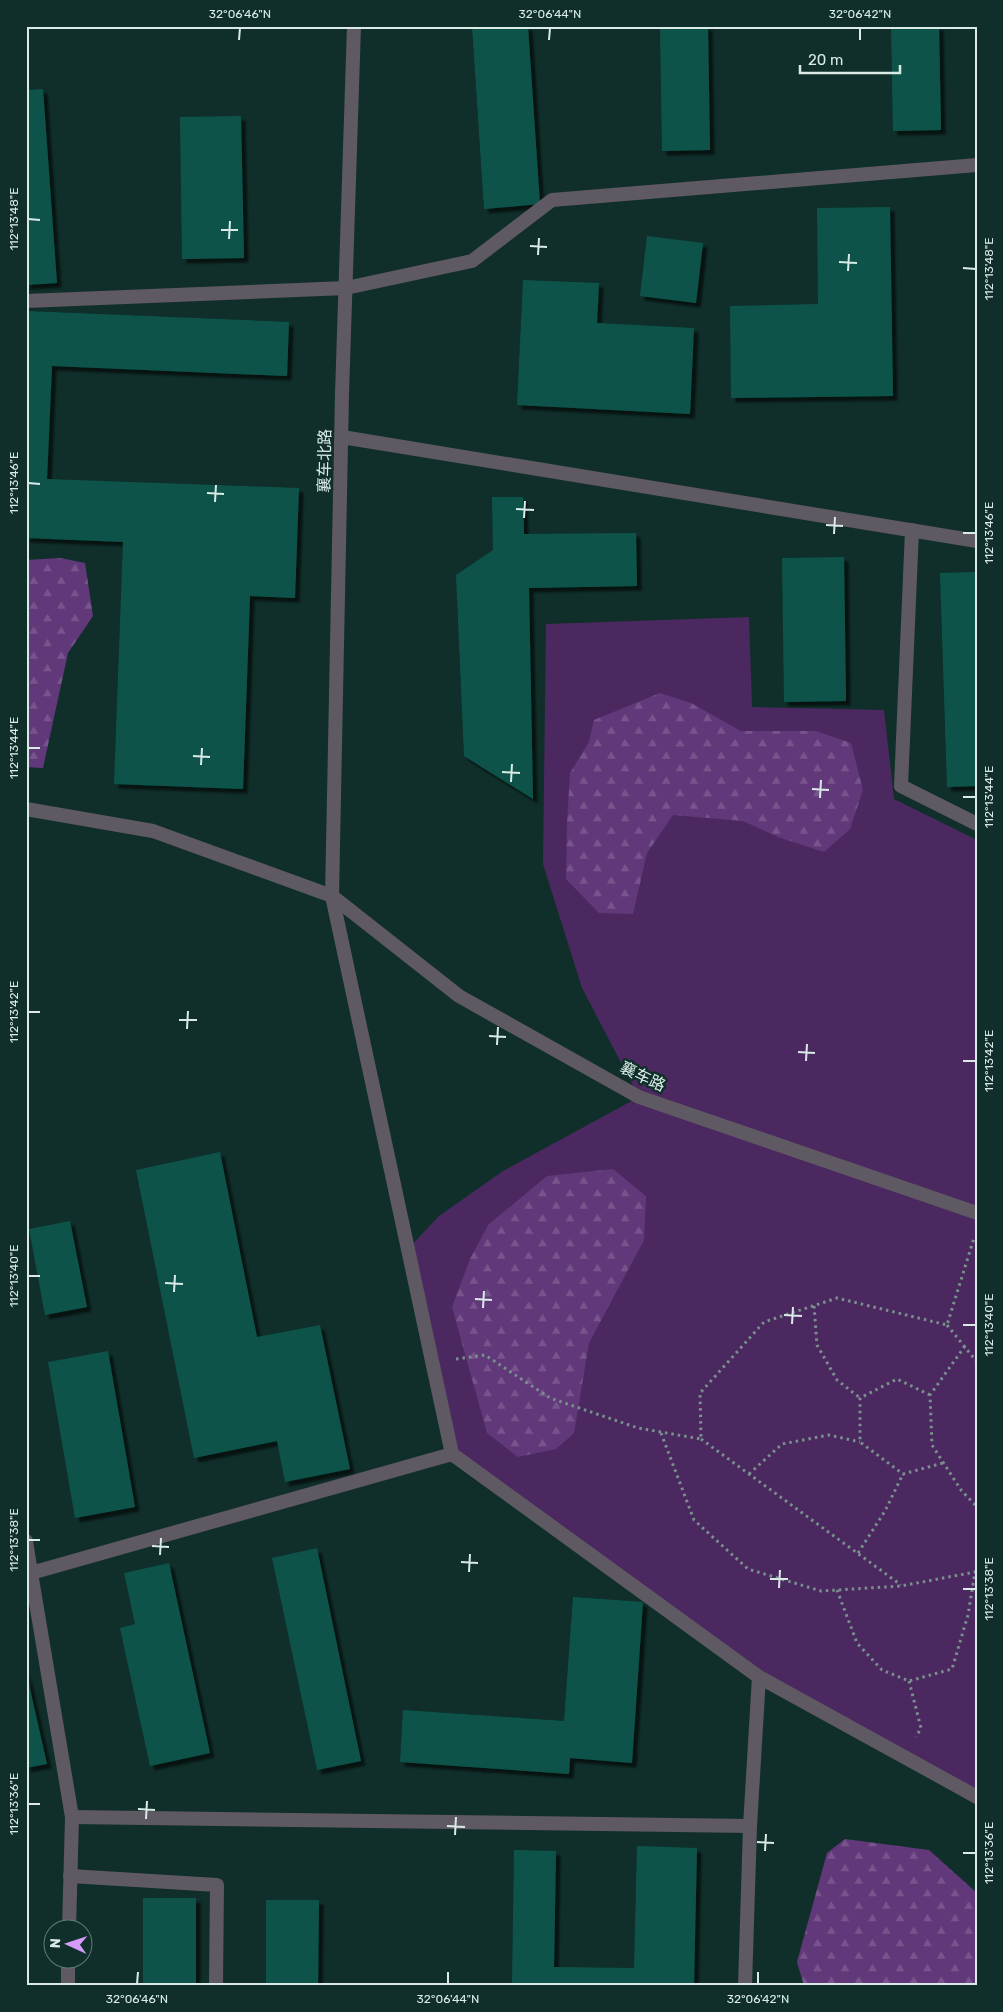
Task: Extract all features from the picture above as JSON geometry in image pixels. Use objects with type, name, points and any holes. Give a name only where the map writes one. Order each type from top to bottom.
[{"type":"street","name":"襄车北路","points":[[354,26],[342,437],[332,896],[452,1454]]},
{"type":"street","points":[[26,301],[346,288],[472,261],[552,200],[977,165]]},
{"type":"street","points":[[342,437],[977,541]]},
{"type":"street","points":[[912,530],[901,786],[977,824]]},
{"type":"street","name":"襄车路","points":[[26,809],[153,831],[332,896],[459,996],[639,1097],[977,1213]]},
{"type":"street","points":[[31,1573],[452,1454],[759,1677],[977,1797]]},
{"type":"street","points":[[26,1541],[72,1817],[69,1920]]},
{"type":"street","points":[[745,1986],[750,1826],[759,1677]]},
{"type":"street","points":[[72,1817],[750,1826]]},
{"type":"street","points":[[70,1876],[217,1885],[216,1986]]},
{"type":"street","points":[[68,1970],[68,1986]]},
{"type":"path","points":[[948,1325],[974,1237]]},
{"type":"path","points":[[701,1439],[700,1393],[764,1322],[837,1298],[948,1325],[977,1362]]},
{"type":"path","points":[[814,1306],[817,1345],[837,1380],[860,1398]]},
{"type":"path","points":[[965,1346],[930,1395],[932,1446],[960,1490],[977,1507]]},
{"type":"path","points":[[432,1363],[485,1355],[550,1398],[638,1428],[701,1439],[901,1586]]},
{"type":"path","points":[[860,1398],[897,1379],[930,1395]]},
{"type":"path","points":[[860,1398],[860,1442]]},
{"type":"path","points":[[660,1432],[694,1520],[748,1569],[821,1591],[901,1586],[976,1570],[968,1615],[952,1670],[909,1682],[882,1670],[857,1643],[838,1590]]},
{"type":"path","points":[[749,1474],[782,1444],[829,1435],[860,1442],[903,1474]]},
{"type":"path","points":[[858,1553],[885,1512],[903,1474],[943,1463]]},
{"type":"path","points":[[904,1757],[921,1728],[909,1682]]},
{"type":"shaded area","points":[[749,617],[752,707],[884,710],[894,799],[977,840],[977,1797],[759,1677],[452,1454],[408,1249],[439,1216],[503,1171],[639,1097],[582,988],[543,864],[546,624]]},
{"type":"green space","points":[[60,558],[85,563],[93,616],[68,653],[43,768],[26,767],[26,560]]},
{"type":"green space","points":[[660,693],[691,703],[741,731],[816,731],[851,743],[863,790],[850,829],[824,852],[778,837],[743,821],[673,815],[647,853],[633,914],[599,913],[566,879],[570,773],[589,742],[594,720]]},
{"type":"green space","points":[[613,1169],[646,1196],[644,1240],[589,1343],[574,1433],[556,1449],[518,1457],[487,1433],[452,1307],[470,1259],[488,1225],[547,1176]]},
{"type":"green space","points":[[845,1839],[929,1850],[977,1893],[977,1986],[804,1986],[797,1962],[827,1853]]},
{"type":"building","points":[[472,26],[528,26],[540,204],[484,209]]},
{"type":"building","points":[[660,26],[708,26],[710,150],[662,151]]},
{"type":"building","points":[[891,26],[939,26],[941,130],[893,131]]},
{"type":"building","points":[[43,89],[57,283],[26,285],[26,90]]},
{"type":"building","points":[[241,116],[244,258],[182,259],[180,117]]},
{"type":"building","points":[[890,207],[893,396],[731,398],[730,306],[818,304],[817,208]]},
{"type":"building","points":[[647,236],[703,243],[696,303],[640,296]]},
{"type":"building","points":[[523,280],[599,283],[597,323],[694,328],[690,414],[517,405]]},
{"type":"building","points":[[26,311],[289,322],[287,376],[52,366],[47,479],[299,488],[295,598],[250,596],[243,789],[114,784],[123,542],[26,538]]},
{"type":"building","points":[[492,497],[523,497],[524,534],[636,533],[637,586],[529,588],[533,799],[464,756],[456,575],[493,550]]},
{"type":"building","points":[[844,557],[846,701],[784,702],[782,558]]},
{"type":"building","points":[[977,572],[977,786],[947,787],[940,573]]},
{"type":"building","points":[[220,1152],[257,1337],[320,1325],[350,1469],[285,1482],[277,1441],[194,1458],[136,1170]]},
{"type":"building","points":[[70,1221],[87,1307],[45,1315],[29,1229]]},
{"type":"building","points":[[108,1351],[135,1507],[75,1518],[48,1362]]},
{"type":"building","points":[[317,1548],[361,1761],[317,1770],[272,1558]]},
{"type":"building","points":[[169,1563],[210,1753],[150,1766],[120,1628],[135,1624],[124,1573]]},
{"type":"building","points":[[573,1597],[643,1602],[632,1763],[570,1758],[569,1774],[400,1762],[403,1710],[564,1721]]},
{"type":"building","points":[[26,1671],[47,1764],[26,1768]]},
{"type":"building","points":[[637,1846],[697,1848],[694,1986],[512,1986],[514,1850],[556,1851],[554,1967],[634,1968]]},
{"type":"building","points":[[143,1898],[196,1898],[196,1986],[143,1986]]},
{"type":"building","points":[[266,1900],[319,1900],[318,1986],[266,1986]]}]
